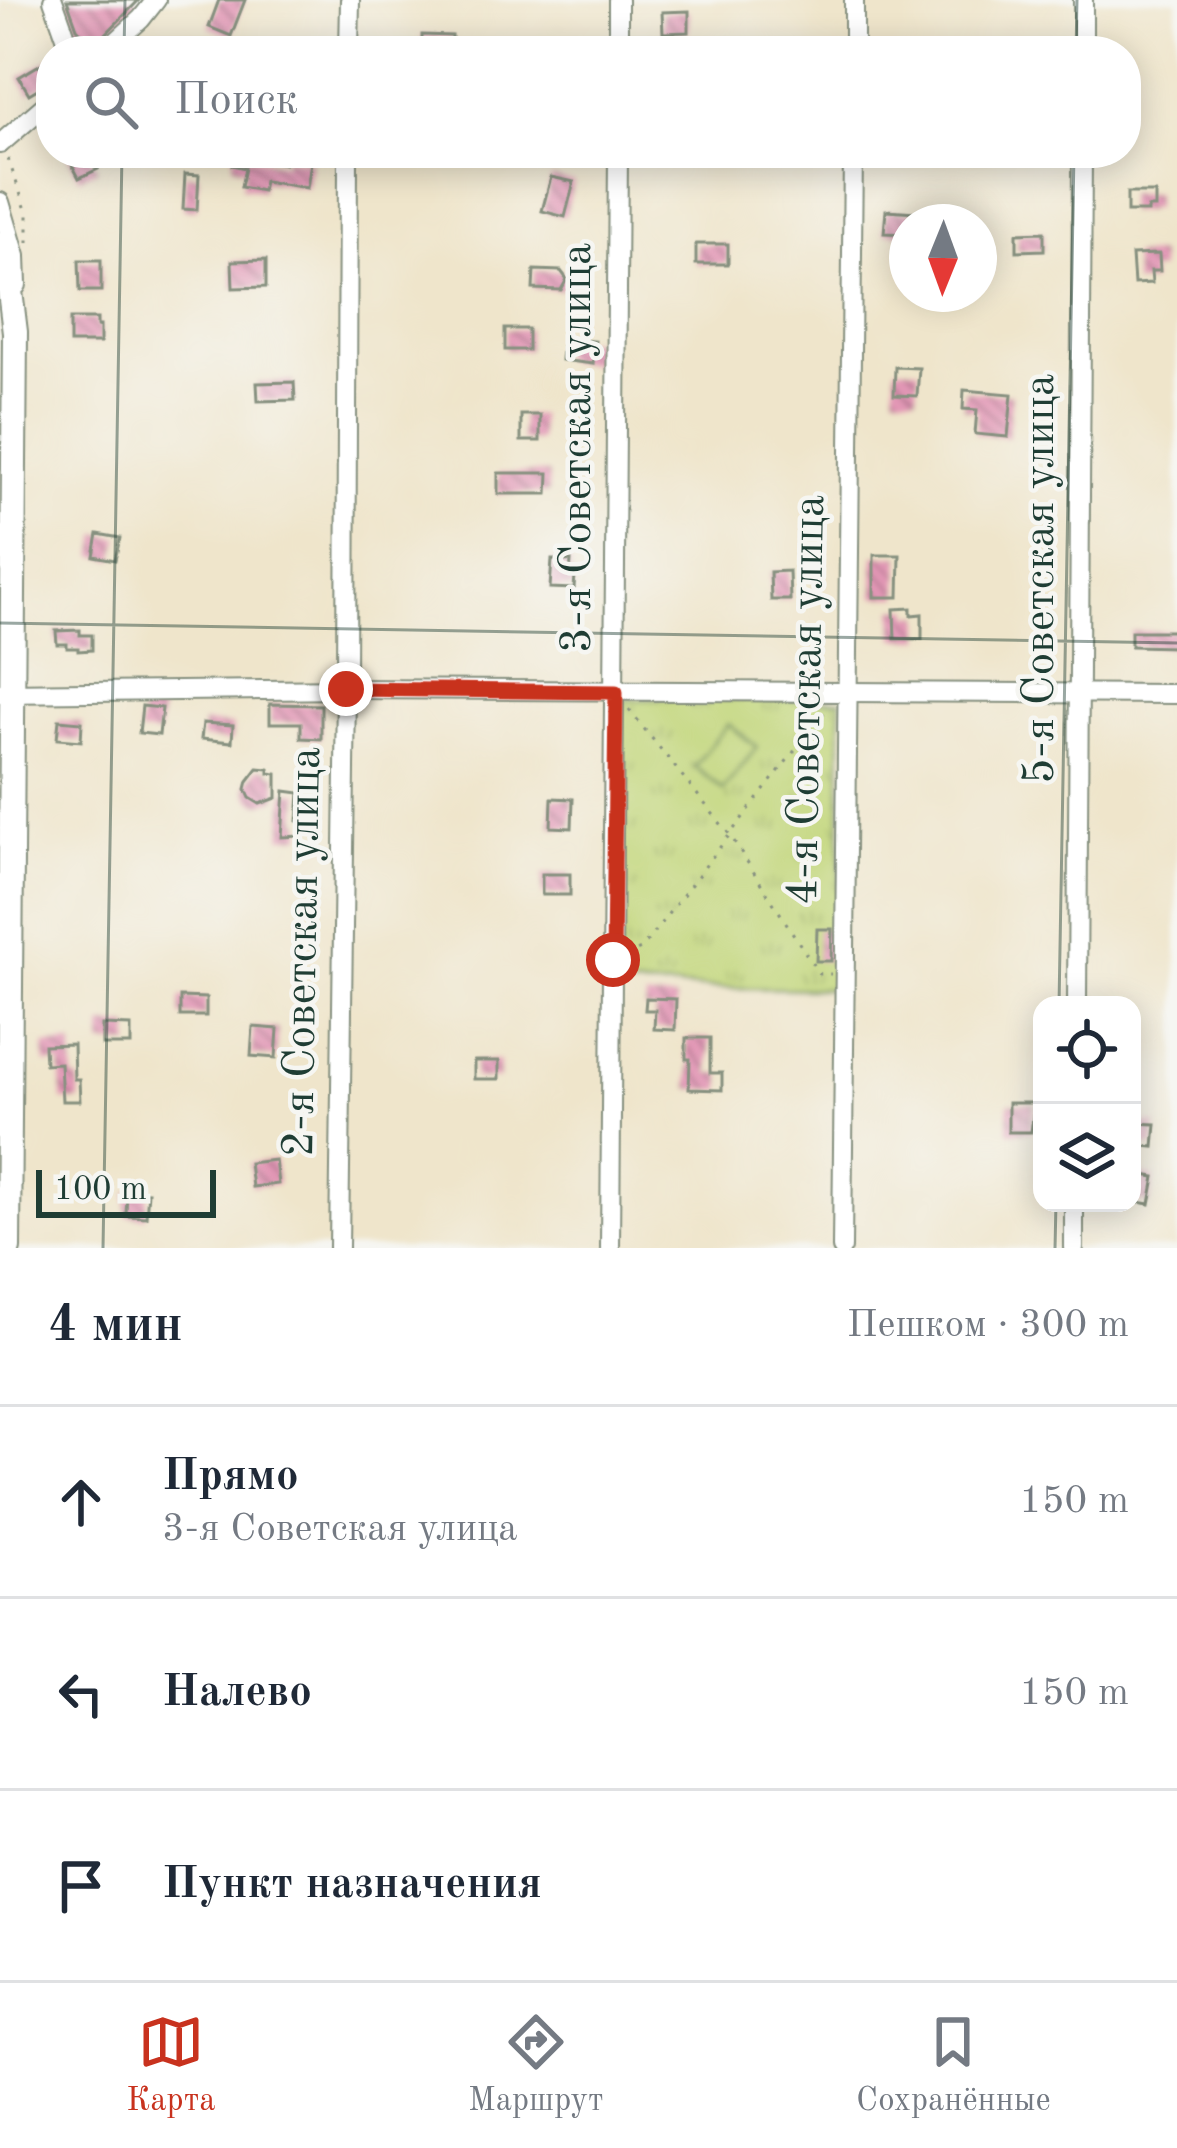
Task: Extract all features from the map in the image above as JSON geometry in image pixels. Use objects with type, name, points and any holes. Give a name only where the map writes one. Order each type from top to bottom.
[{"type":"main road","points":[[0,244],[15,332],[7,693],[8,1248]]},
{"type":"street","points":[[53,0],[66,36]]},
{"type":"street","points":[[123,36],[156,0]]},
{"type":"street","points":[[349,36],[350,0]]},
{"type":"street","points":[[618,0],[618,36]]},
{"type":"street","points":[[854,0],[854,36]]},
{"type":"street","points":[[1083,0],[1083,36]]},
{"type":"street","points":[[0,142],[36,112]]},
{"type":"street","name":"2-я Советская улица","points":[[340,1248],[348,168]]},
{"type":"street","name":"3-я Советская улица","points":[[610,1248],[618,168]]},
{"type":"street","name":"4-я Советская улица","points":[[842,1248],[853,168]]},
{"type":"street","name":"5-я Советская улица","points":[[1077,996],[1082,168]]},
{"type":"street","points":[[0,202],[16,256],[15,332]]},
{"type":"street","points":[[0,281],[15,332]]},
{"type":"street","points":[[7,693],[346,689],[615,700],[1177,694]]},
{"type":"street","points":[[1074,1212],[1074,1248]]},
{"type":"path","points":[[613,960],[641,949],[829,706],[847,699]]},
{"type":"path","points":[[615,700],[630,710],[730,835],[819,974],[844,974]]},
{"type":"green space","points":[[620,699],[841,700],[839,989],[618,987]]},
{"type":"green space","points":[[728,724],[757,747],[723,790],[694,766]]},
{"type":"building","points":[[67,0],[139,0],[104,36],[85,36]]},
{"type":"building","points":[[219,0],[245,0],[231,36],[209,27]]},
{"type":"building","points":[[689,11],[689,32],[663,33],[662,12]]},
{"type":"building","points":[[36,67],[36,90],[29,94],[19,77]]},
{"type":"building","points":[[74,168],[98,169],[79,178]]},
{"type":"building","points":[[245,168],[310,168],[307,188],[264,181],[262,191],[241,187]]},
{"type":"building","points":[[185,174],[199,175],[197,210],[183,209]]},
{"type":"building","points":[[551,177],[574,182],[565,217],[542,211]]},
{"type":"building","points":[[1127,193],[1155,193],[1155,208],[1127,212]]},
{"type":"building","points":[[886,210],[889,210],[889,233],[884,233]]},
{"type":"building","points":[[1044,232],[1044,250],[1017,251],[1017,233]]},
{"type":"building","points":[[696,244],[728,244],[728,264],[696,264]]},
{"type":"building","points":[[1159,254],[1160,271],[1151,271],[1152,283],[1134,284],[1132,255]]},
{"type":"building","points":[[79,260],[101,260],[101,291],[80,291]]},
{"type":"building","points":[[266,260],[266,287],[233,288],[232,261]]},
{"type":"building","points":[[534,270],[561,271],[567,279],[561,290],[533,289]]},
{"type":"building","points":[[70,319],[97,319],[100,343],[70,343]]},
{"type":"building","points":[[505,329],[528,329],[528,350],[505,350]]},
{"type":"building","points":[[563,338],[595,341],[593,364],[561,360]]},
{"type":"building","points":[[895,367],[919,368],[917,396],[894,395]]},
{"type":"building","points":[[294,382],[295,400],[258,401],[257,383]]},
{"type":"building","points":[[964,390],[1012,394],[1008,437],[975,434],[977,410],[963,409]]},
{"type":"building","points":[[521,415],[540,415],[540,441],[521,441]]},
{"type":"building","points":[[498,473],[549,473],[548,494],[498,494]]},
{"type":"building","points":[[98,534],[120,538],[115,560],[94,556]]},
{"type":"building","points":[[874,555],[900,555],[899,597],[874,597]]},
{"type":"building","points":[[552,560],[571,561],[574,589],[550,588]]},
{"type":"building","points":[[789,571],[790,600],[771,600],[770,572]]},
{"type":"building","points":[[911,608],[911,615],[922,614],[922,639],[895,639],[894,609]]},
{"type":"building","points":[[80,630],[80,635],[92,635],[92,650],[57,644],[56,631]]},
{"type":"building","points":[[1131,631],[1177,631],[1177,647],[1131,646]]},
{"type":"building","points":[[270,704],[321,705],[321,739],[301,738],[301,723],[270,723]]},
{"type":"building","points":[[142,706],[162,708],[159,735],[139,733]]},
{"type":"building","points":[[59,720],[82,722],[81,741],[57,739]]},
{"type":"building","points":[[203,723],[233,725],[232,742],[201,739]]},
{"type":"building","points":[[258,768],[277,774],[277,798],[260,804],[246,789]]},
{"type":"building","points":[[285,791],[300,793],[302,836],[282,837]]},
{"type":"building","points":[[552,798],[573,799],[572,828],[551,827]]},
{"type":"building","points":[[542,874],[570,874],[570,895],[542,895]]},
{"type":"building","points":[[817,929],[832,929],[831,961],[816,961]]},
{"type":"building","points":[[180,997],[206,998],[206,1016],[180,1016]]},
{"type":"building","points":[[646,998],[676,999],[675,1030],[654,1029],[655,1010],[645,1010]]},
{"type":"building","points":[[102,1025],[131,1026],[131,1045],[102,1045]]},
{"type":"building","points":[[253,1027],[278,1029],[276,1058],[251,1056]]},
{"type":"building","points":[[686,1038],[710,1038],[710,1073],[722,1073],[722,1090],[689,1089]]},
{"type":"building","points":[[73,1044],[80,1101],[62,1101],[60,1063],[45,1064],[44,1045]]},
{"type":"building","points":[[474,1061],[499,1061],[499,1079],[474,1079]]},
{"type":"building","points":[[1008,1103],[1033,1103],[1031,1132],[1008,1132]]},
{"type":"building","points":[[1141,1123],[1156,1124],[1154,1147],[1141,1146]]},
{"type":"building","points":[[275,1160],[278,1184],[252,1187],[249,1163]]},
{"type":"building","points":[[1141,1175],[1155,1177],[1150,1204],[1141,1202]]},
{"type":"building","points":[[127,1191],[148,1192],[146,1217],[126,1216]]},
{"type":"route","points":[[346,689],[616,692],[613,960]]}]
